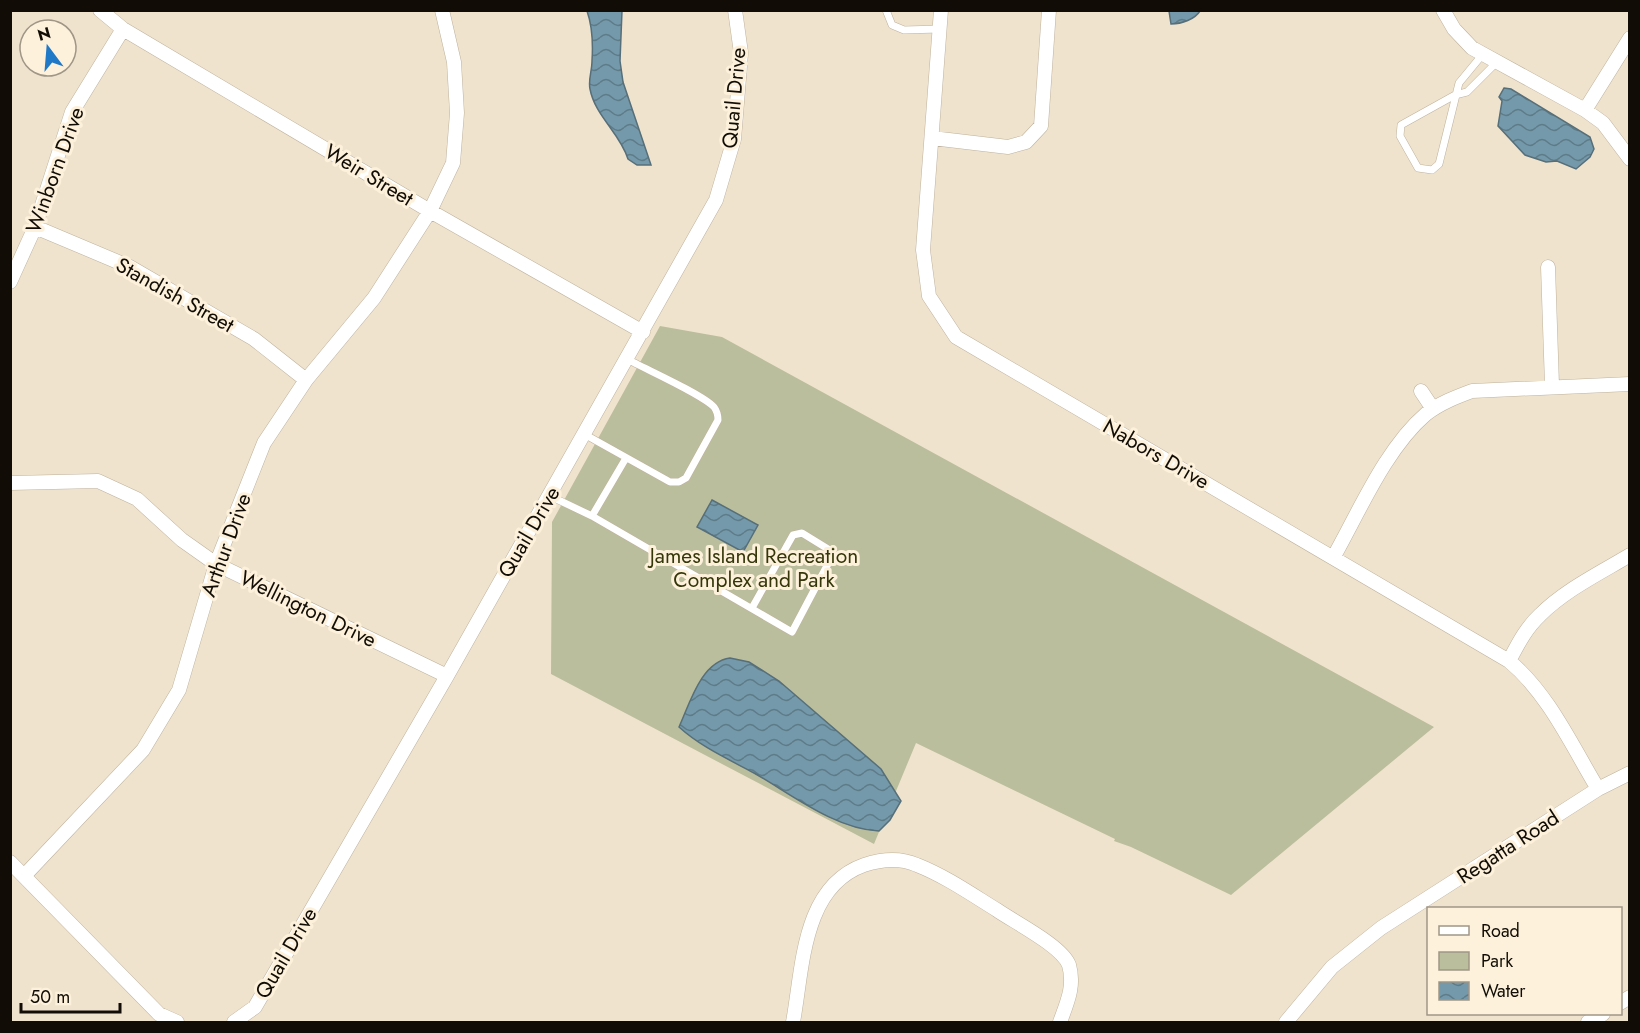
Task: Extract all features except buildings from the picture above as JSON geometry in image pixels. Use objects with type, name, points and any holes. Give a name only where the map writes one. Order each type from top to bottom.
[{"type":"street","name":"Weir Street","points":[[100,10],[123,29],[430,211],[643,332]]},
{"type":"street","points":[[430,211],[453,163],[456,123],[454,62],[442,10]]},
{"type":"street","name":"Quail Drive","points":[[234,1023],[255,1007],[550,496],[716,200],[734,139],[741,53],[735,10]]},
{"type":"street","name":"Nabors Drive","points":[[941,10],[923,250],[929,296],[956,337],[1509,661],[1524,673],[1537,690],[1598,789]]},
{"type":"street","points":[[932,138],[1008,147],[1026,142],[1041,126],[1049,10]]},
{"type":"street","points":[[1443,10],[1454,29],[1472,48],[1585,110],[1603,123],[1629,159]]},
{"type":"street","name":"Winborn Drive","points":[[10,282],[35,227],[72,112],[123,29]]},
{"type":"street","points":[[1585,110],[1629,38]]},
{"type":"street","name":"Arthur Drive","points":[[24,876],[143,750],[179,690],[216,564],[264,442],[306,380],[374,298],[430,211]]},
{"type":"street","name":"Standish Street","points":[[35,227],[130,267],[254,339],[306,380]]},
{"type":"street","points":[[1548,267],[1552,385]]},
{"type":"street","points":[[1333,558],[1392,455],[1408,432],[1433,409],[1448,399],[1472,391],[1552,385],[1629,384]]},
{"type":"street","points":[[1420,391],[1433,409]]},
{"type":"street","name":"Wellington Drive","points":[[10,483],[98,481],[137,499],[182,540],[216,564],[447,676]]},
{"type":"street","points":[[1509,661],[1525,632],[1541,614],[1561,598],[1629,555]]},
{"type":"street","name":"Regatta Road","points":[[1286,1023],[1332,967],[1381,928],[1598,789],[1629,773]]},
{"type":"street","points":[[793,1023],[810,925],[825,892],[852,869],[883,858],[916,864],[967,891],[1053,947],[1068,963],[1072,990],[1060,1023]]},
{"type":"street","points":[[10,862],[159,1014],[177,1023]]},
{"type":"street","points":[[1588,1023],[1601,1015]]},
{"type":"lane","points":[[886,10],[892,25],[904,30],[940,29]]},
{"type":"lane","points":[[1483,54],[1459,83],[1455,95],[1439,164],[1432,170],[1418,168],[1400,136],[1401,125],[1455,95],[1467,92],[1497,62]]},
{"type":"lane","points":[[585,434],[664,479],[679,482],[686,478],[718,420],[714,406],[627,359]]},
{"type":"lane","points":[[592,516],[626,458]]},
{"type":"lane","points":[[550,496],[592,516],[792,632],[830,560],[828,549],[802,533],[793,535],[752,608]]},
{"type":"green space","name":"James Island Recreation Complex and Park","points":[[660,326],[722,337],[1434,727],[1231,895],[1114,841],[1115,839],[916,743],[874,844],[551,674],[552,522]]},
{"type":"water","points":[[1169,10],[1200,11],[1188,20],[1171,24]]},
{"type":"water","points":[[587,11],[622,11],[620,61],[623,82],[651,165],[637,165],[628,159],[593,99],[590,86],[592,35]]},
{"type":"water","points":[[1504,88],[1511,89],[1590,137],[1594,149],[1590,157],[1576,169],[1557,161],[1546,162],[1525,155],[1498,126],[1502,101],[1499,97]]},
{"type":"water","points":[[712,500],[758,525],[743,552],[697,527]]},
{"type":"water","points":[[730,658],[749,662],[779,681],[881,769],[901,801],[890,820],[879,831],[846,824],[814,809],[706,747],[679,727],[704,675],[720,661]]}]
